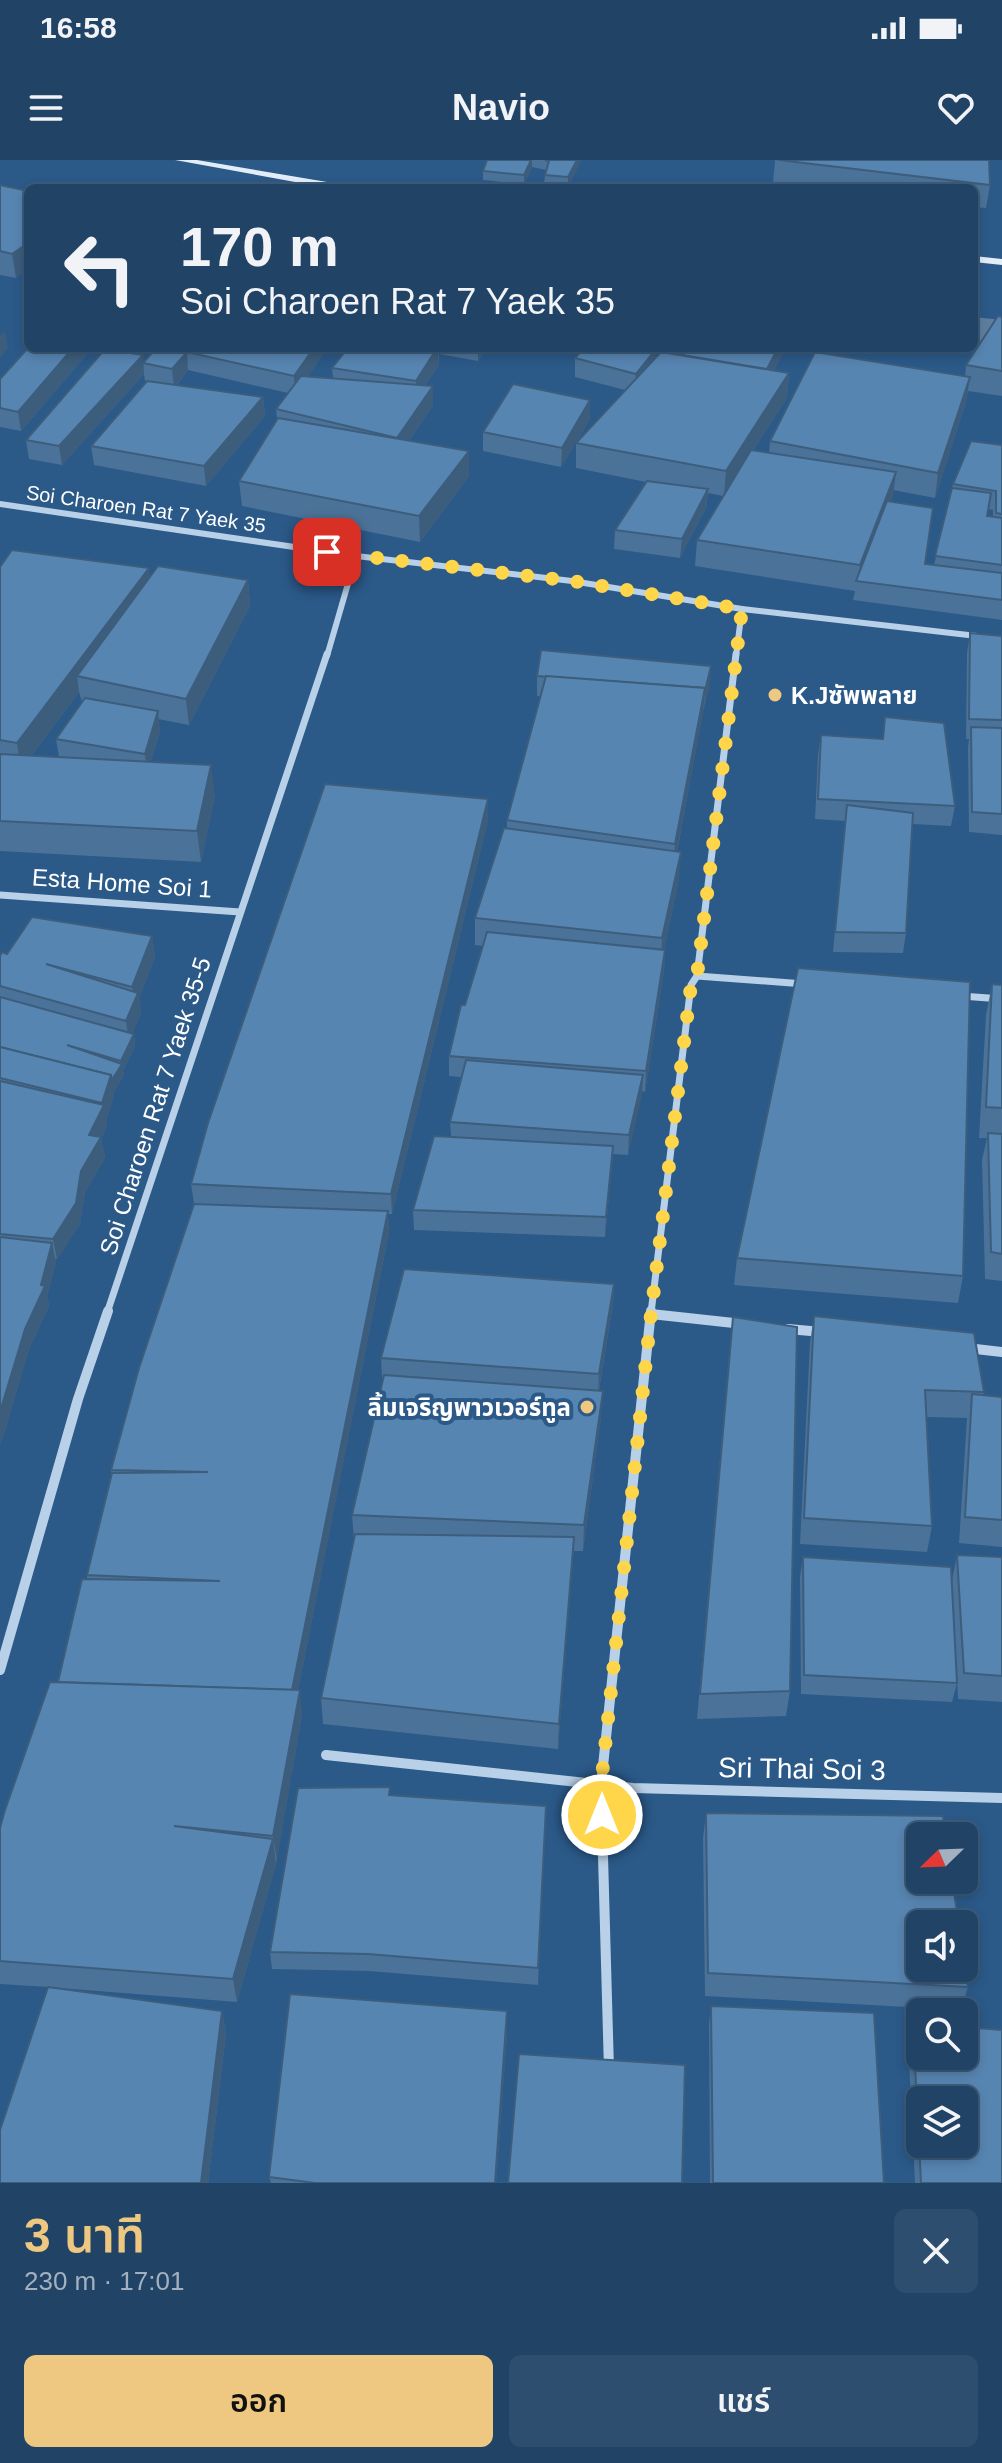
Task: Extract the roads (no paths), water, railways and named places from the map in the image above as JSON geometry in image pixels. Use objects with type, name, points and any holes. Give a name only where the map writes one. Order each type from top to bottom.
[{"type":"main road","points":[[180,160],[321,184]]},
{"type":"main road","points":[[978,259],[1002,262]]},
{"type":"street","name":"Soi Charoen Rat 7 Yaek 35","points":[[0,504],[356,556],[572,581],[742,609],[987,638]]},
{"type":"street","name":"Soi Charoen Rat 7 Yaek 35-5","points":[[0,1670],[78,1399],[346,598],[356,556]]},
{"type":"street","points":[[610,2087],[601,1785],[651,1314],[691,985],[697,976],[742,609]]},
{"type":"street","name":"Esta Home Soi 1","points":[[0,895],[240,912]]},
{"type":"street","points":[[697,976],[819,985]]},
{"type":"street","points":[[956,996],[1002,999]]},
{"type":"street","points":[[651,1314],[757,1325]]},
{"type":"street","points":[[773,1327],[834,1334]]},
{"type":"street","points":[[956,1347],[1002,1352]]},
{"type":"street","name":"Sri Thai Soi 3","points":[[326,1755],[633,1788],[1002,1798]]},
{"type":"waterway","points":[[978,331],[1002,334]]},
{"type":"place","name":"K.Jซัพพลาย","points":[[775,695]]},
{"type":"place","name":"ลิ้มเจริญพาวเวอร์ทูล","points":[[587,1407]]}]
